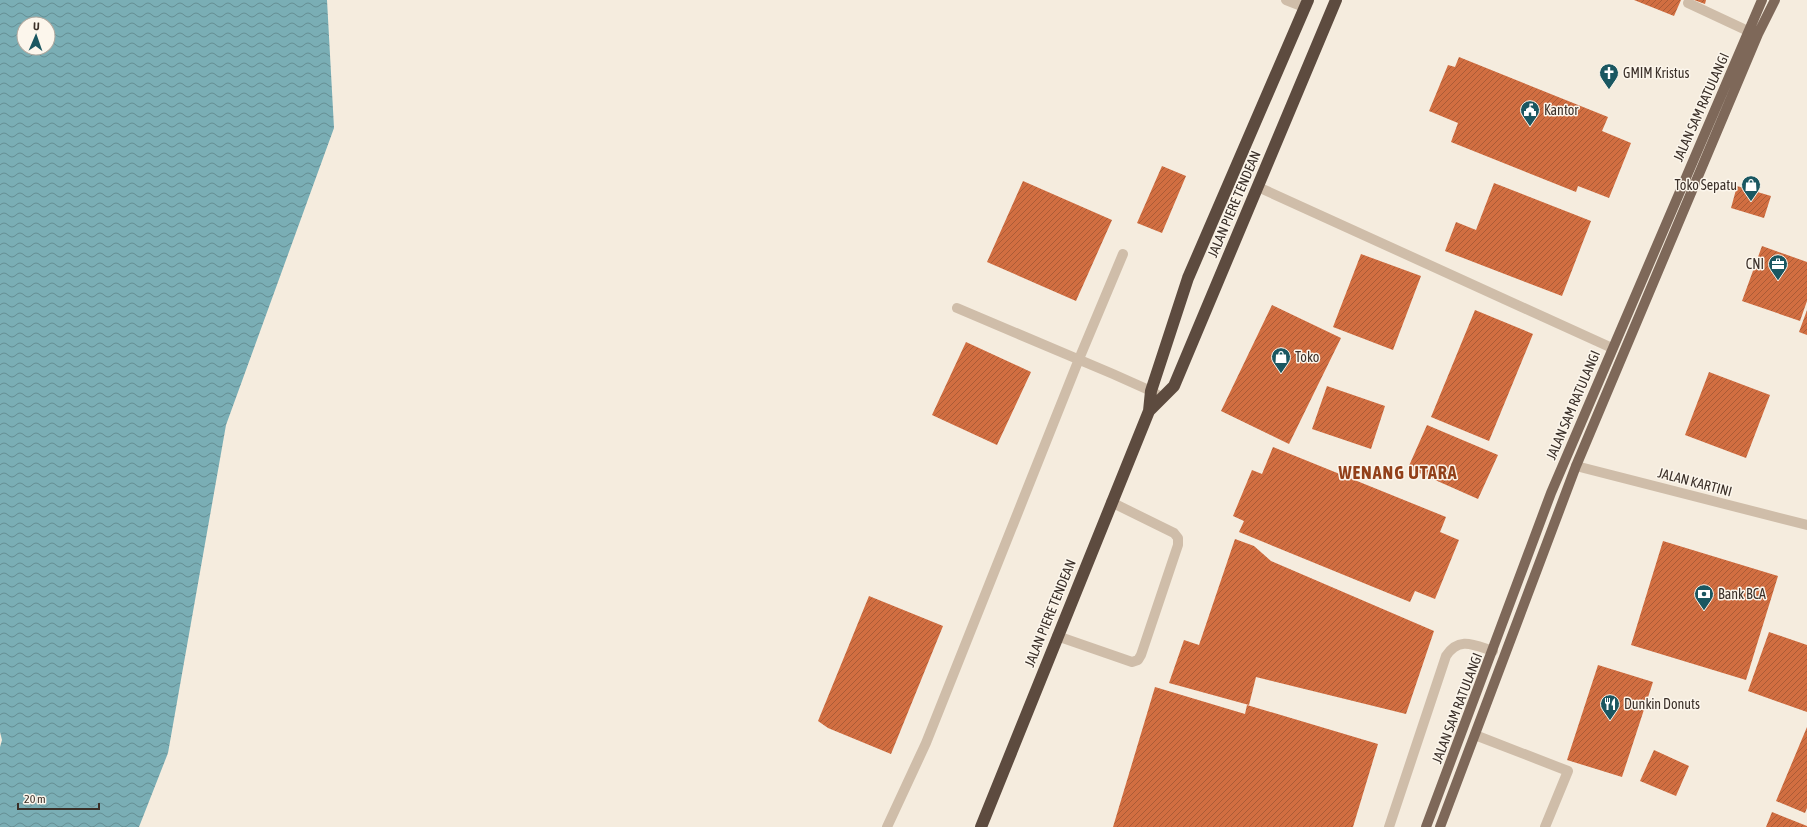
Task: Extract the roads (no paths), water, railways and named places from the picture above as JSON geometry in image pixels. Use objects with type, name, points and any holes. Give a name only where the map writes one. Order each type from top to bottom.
[{"type":"highway","name":"JALAN PIERE TENDEAN","points":[[1149,411],[1174,386],[1336,0]]},
{"type":"highway","name":"JALAN PIERE TENDEAN","points":[[981,827],[1149,411],[1151,391],[1188,278],[1306,3]]},
{"type":"main road","name":"JALAN SAM RATULANGI","points":[[1426,827],[1551,493],[1762,0]]},
{"type":"main road","name":"JALAN SAM RATULANGI","points":[[1440,827],[1576,466],[1758,34],[1774,0]]},
{"type":"street","points":[[1286,0],[1306,3]]},
{"type":"street","points":[[1688,3],[1748,31]]},
{"type":"street","points":[[1258,187],[1612,348]]},
{"type":"street","points":[[887,827],[926,743],[1079,359],[1123,254]]},
{"type":"street","points":[[957,308],[1079,359],[1151,391],[1163,398]]},
{"type":"street","name":"JALAN KARTINI","points":[[1576,466],[1807,525]]},
{"type":"street","points":[[1057,636],[1132,662],[1138,660],[1141,655],[1178,545],[1178,538],[1174,533],[1111,502]]},
{"type":"street","points":[[1389,827],[1446,656],[1451,648],[1459,644],[1469,643],[1493,651]]},
{"type":"street","points":[[1475,735],[1568,771],[1545,827]]},
{"type":"water","points":[[0,0],[327,0],[334,128],[226,425],[168,753],[139,827],[0,827],[0,747],[2,740],[0,732]]},
{"type":"place","name":"GMIM Kristus","points":[[1609,90]]},
{"type":"place","name":"Kantor","points":[[1530,127]]},
{"type":"place","name":"Toko Sepatu","points":[[1751,202]]},
{"type":"place","name":"CNI","points":[[1778,281]]},
{"type":"place","name":"Toko","points":[[1281,374]]},
{"type":"place","name":"Bank BCA","points":[[1704,611]]},
{"type":"place","name":"Dunkin Donuts","points":[[1610,721]]},
{"type":"district","name":"WENANG UTARA","points":[[1398,472]]}]
